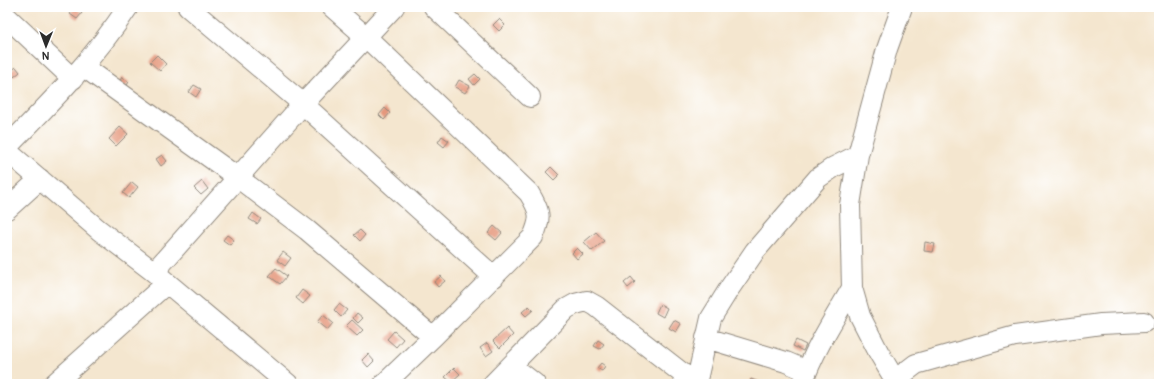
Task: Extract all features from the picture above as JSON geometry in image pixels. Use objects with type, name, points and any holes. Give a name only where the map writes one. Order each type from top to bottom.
[{"type":"street","points":[[7,147],[78,73],[113,30],[128,7]]},
{"type":"street","points":[[188,7],[303,104],[494,277]]},
{"type":"street","points":[[332,7],[365,36],[529,192],[539,214],[539,224],[533,237],[384,384]]},
{"type":"street","points":[[54,384],[161,277],[237,177],[365,36],[394,7]]},
{"type":"street","points":[[434,7],[530,97]]},
{"type":"street","points":[[902,7],[887,50],[858,155],[850,204],[852,288],[860,316],[896,383],[916,364],[1015,336],[1101,324],[1144,322]]},
{"type":"street","points":[[7,17],[78,73],[237,177],[307,230],[433,337]]},
{"type":"street","points":[[7,151],[99,230],[161,277],[288,384]]},
{"type":"street","points":[[493,384],[566,309],[575,304],[587,301],[596,306],[696,384],[711,318],[728,289],[755,251],[818,178],[834,167],[858,155]]},
{"type":"street","points":[[7,209],[40,179]]},
{"type":"street","points":[[706,338],[786,362],[804,377],[823,339],[852,288]]},
{"type":"street","points":[[512,366],[535,384]]},
{"type":"building","points":[[75,7],[82,13],[77,19],[70,14]]},
{"type":"building","points":[[499,19],[505,25],[499,31],[493,25]]},
{"type":"building","points":[[157,55],[166,64],[160,71],[150,62]]},
{"type":"building","points":[[16,67],[20,72],[14,77],[10,72]]},
{"type":"building","points":[[475,74],[480,79],[474,85],[469,79]]},
{"type":"building","points":[[122,77],[129,82],[125,88],[118,84]]},
{"type":"building","points":[[459,80],[470,86],[465,93],[455,87]]},
{"type":"building","points":[[194,85],[201,89],[196,97],[189,92]]},
{"type":"building","points":[[385,108],[390,113],[384,120],[379,115]]},
{"type":"building","points":[[120,127],[128,134],[116,146],[109,139]]},
{"type":"building","points":[[442,136],[449,141],[444,147],[438,142]]},
{"type":"building","points":[[162,155],[167,161],[161,166],[156,159]]},
{"type":"building","points":[[551,167],[559,175],[554,180],[546,172]]},
{"type":"building","points":[[202,181],[208,189],[201,195],[194,188]]},
{"type":"building","points":[[132,182],[138,187],[129,198],[123,193]]},
{"type":"building","points":[[253,213],[261,219],[257,224],[249,219]]},
{"type":"building","points":[[494,226],[502,233],[496,240],[488,233]]},
{"type":"building","points":[[360,230],[365,235],[360,241],[354,235]]},
{"type":"building","points":[[596,232],[604,241],[592,251],[584,242]]},
{"type":"building","points":[[227,235],[234,240],[230,245],[223,240]]},
{"type":"building","points":[[925,242],[935,244],[933,252],[924,251]]},
{"type":"building","points":[[577,248],[583,254],[577,259],[572,253]]},
{"type":"building","points":[[283,252],[291,258],[285,266],[277,260]]},
{"type":"building","points":[[276,268],[287,276],[280,284],[269,276]]},
{"type":"building","points":[[441,276],[445,281],[438,287],[434,282]]},
{"type":"building","points":[[631,277],[635,282],[628,288],[624,283]]},
{"type":"building","points":[[302,290],[310,296],[303,304],[296,298]]},
{"type":"building","points":[[339,304],[347,310],[341,317],[334,310]]},
{"type":"building","points":[[660,304],[667,308],[663,317],[656,313]]},
{"type":"building","points":[[529,306],[533,310],[526,316],[522,312]]},
{"type":"building","points":[[357,313],[363,318],[358,323],[353,318]]},
{"type":"building","points":[[323,315],[333,323],[327,330],[317,322]]},
{"type":"building","points":[[352,320],[363,330],[357,336],[346,326]]},
{"type":"building","points":[[674,320],[681,324],[676,332],[669,328]]},
{"type":"building","points":[[507,328],[513,335],[500,348],[493,341]]},
{"type":"building","points":[[394,331],[403,339],[396,347],[387,339]]},
{"type":"building","points":[[598,340],[604,344],[600,349],[594,346]]},
{"type":"building","points":[[796,340],[806,345],[803,351],[793,346]]},
{"type":"building","points":[[487,343],[493,351],[486,356],[480,348]]},
{"type":"building","points":[[368,354],[374,361],[368,367],[362,360]]},
{"type":"building","points":[[601,363],[605,366],[602,371],[597,368]]},
{"type":"building","points":[[454,368],[460,374],[451,382],[445,377]]},
{"type":"building","points":[[751,379],[759,382],[758,384],[749,384]]}]
